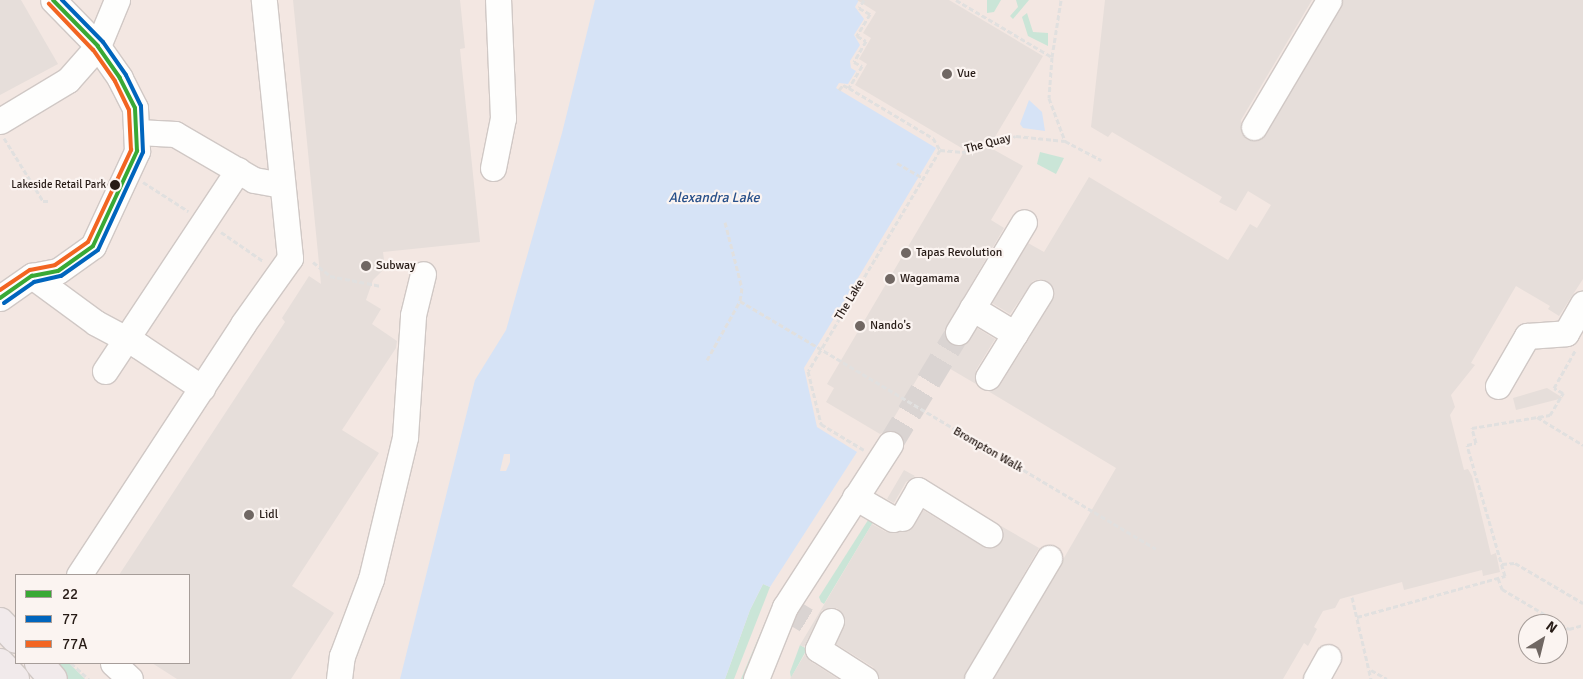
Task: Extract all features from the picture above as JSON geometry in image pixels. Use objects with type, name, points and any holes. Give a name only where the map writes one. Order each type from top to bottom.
[{"type":"main road","points":[[0,622],[15,638]]},
{"type":"main road","points":[[0,663],[15,679]]},
{"type":"main road","points":[[40,664],[53,679]]},
{"type":"street","points":[[53,0],[98,46],[131,100],[138,132],[137,151],[93,246],[71,284],[67,303]]},
{"type":"street","points":[[0,121],[68,80],[98,46],[117,0]]},
{"type":"street","points":[[80,574],[290,258],[264,0]]},
{"type":"street","points":[[493,168],[503,118],[498,0]]},
{"type":"street","points":[[1254,127],[1329,0]]},
{"type":"street","points":[[138,132],[175,134],[254,180],[282,185]]},
{"type":"street","points":[[105,371],[238,170]]},
{"type":"street","points":[[958,332],[1024,222]]},
{"type":"street","points":[[0,298],[32,276],[58,271],[93,246]]},
{"type":"street","points":[[339,679],[342,656],[371,579],[404,437],[413,315],[423,274]]},
{"type":"street","points":[[32,276],[67,303],[202,388]]},
{"type":"street","points":[[988,377],[1040,292]]},
{"type":"street","points":[[1498,386],[1527,336],[1566,333],[1583,304]]},
{"type":"street","points":[[972,308],[1014,334]]},
{"type":"street","points":[[756,679],[785,606],[890,444]]},
{"type":"street","points":[[855,497],[897,518],[918,490],[989,534]]},
{"type":"street","points":[[977,679],[1049,558]]},
{"type":"street","points":[[831,621],[818,649],[865,679]]},
{"type":"street","points":[[1316,679],[1328,657]]},
{"type":"street","points":[[114,664],[130,679]]},
{"type":"street","points":[[808,664],[835,679]]},
{"type":"path","points":[[849,88],[862,66],[854,62],[866,41],[857,36],[870,14],[859,8],[864,0]]},
{"type":"path","points":[[956,0],[1052,57]]},
{"type":"path","points":[[1061,0],[1052,57],[1049,98],[1065,140]]},
{"type":"path","points":[[839,90],[844,85],[933,138],[940,150]]},
{"type":"path","points":[[0,131],[43,201],[48,201]]},
{"type":"path","name":"The Quay","points":[[940,150],[963,152],[1016,136],[1065,140],[1101,160]]},
{"type":"path","name":"The Lake","points":[[867,451],[821,424],[808,371],[940,150]]},
{"type":"path","points":[[897,163],[923,178]]},
{"type":"path","points":[[707,360],[740,301],[742,288],[725,222]]},
{"type":"path","points":[[313,262],[330,276],[381,286]]},
{"type":"path","name":"Brompton Walk","points":[[740,301],[1156,549]]},
{"type":"path","points":[[1357,617],[1505,576],[1467,445],[1476,443],[1472,428],[1550,415],[1562,394],[1554,388],[1578,346]]},
{"type":"path","points":[[1536,417],[1583,445]]},
{"type":"path","points":[[1480,512],[1485,511]]},
{"type":"path","points":[[1502,564],[1515,563],[1583,603]]},
{"type":"path","points":[[1498,578],[1502,590],[1569,629],[1583,625]]},
{"type":"path","points":[[1352,596],[1371,670],[1371,679]]},
{"type":"path","points":[[72,664],[89,679]]},
{"type":"path","points":[[1371,670],[1387,679]]},
{"type":"shaded area","points":[[0,0],[1583,0],[1583,679],[0,679]]},
{"type":"green space","points":[[987,0],[1001,0],[994,12],[987,13]]},
{"type":"green space","points":[[1016,0],[1029,0],[1013,19],[1010,16],[1018,7]]},
{"type":"green space","points":[[1027,13],[1033,32],[1048,33],[1048,46],[1028,36],[1022,17]]},
{"type":"green space","points":[[1040,152],[1064,158],[1056,174],[1037,164]]},
{"type":"green space","points":[[870,517],[875,519],[824,604],[819,597]]},
{"type":"green space","points":[[763,584],[770,587],[734,679],[725,679],[750,610]]},
{"type":"green space","points":[[765,622],[769,623],[746,679],[741,679]]},
{"type":"green space","points":[[800,645],[807,649],[791,678],[790,672]]},
{"type":"green space","points":[[52,664],[70,664],[85,679],[65,679]]},
{"type":"water","name":"Alexandra Lake","points":[[595,0],[859,0],[855,7],[864,19],[854,35],[860,45],[850,61],[851,68],[856,71],[848,84],[839,83],[836,88],[936,148],[804,368],[817,427],[857,452],[770,587],[763,584],[750,610],[725,679],[400,679],[475,380],[506,330],[562,133]],"holes":[[[504,454],[510,454],[510,462],[506,471],[500,471]]]},
{"type":"water","points":[[1029,100],[1042,112],[1045,131],[1023,128],[1020,124]]},
{"type":"building","points":[[0,0],[21,0],[58,64],[0,95]]},
{"type":"building","points":[[293,0],[460,0],[465,48],[460,49],[480,242],[383,252],[385,268],[373,280],[366,300],[381,309],[372,324],[397,341],[396,348],[342,430],[379,453],[292,586],[334,613],[291,679],[177,679],[154,664],[190,664],[190,574],[120,574],[285,322],[282,318],[309,276],[321,284]]},
{"type":"building","points":[[857,0],[949,0],[1043,56],[989,147],[1023,166],[991,220],[1004,228],[944,331],[946,339],[957,346],[965,344],[977,328],[995,339],[976,370],[976,384],[930,357],[886,431],[880,434],[826,402],[834,388],[827,384],[965,150],[855,85],[867,64],[859,59],[871,38],[863,33],[876,12]]},
{"type":"building","points":[[1105,0],[1312,0],[1241,120],[1242,134],[1254,141],[1266,134],[1343,0],[1583,0],[1583,279],[1559,316],[1548,309],[1550,306],[1516,286],[1471,363],[1475,365],[1451,395],[1455,407],[1450,415],[1464,470],[1468,469],[1472,476],[1491,555],[1496,553],[1500,572],[1483,576],[1482,570],[1404,590],[1402,582],[1340,599],[1335,608],[1323,611],[1314,627],[1317,629],[1308,646],[1304,643],[1283,679],[994,679],[1116,468],[988,391],[1000,385],[1027,342],[1052,300],[1052,286],[1041,279],[1033,281],[1010,314],[992,303],[1028,243],[1044,252],[1089,177],[1228,260],[1250,224],[1257,228],[1271,205],[1248,191],[1236,211],[1219,202],[1222,197],[1112,132],[1108,137],[1091,127]]},
{"type":"building","points":[[1547,388],[1563,398],[1516,410],[1513,398]]},
{"type":"building","points":[[904,470],[915,476],[906,482],[894,503],[887,499]]},
{"type":"building","points":[[923,510],[982,546],[989,548],[1001,542],[1001,526],[1039,548],[963,679],[879,679],[873,667],[836,644],[845,620],[837,608],[822,610],[804,647],[800,645],[872,524],[886,532],[903,532],[914,526]]},
{"type":"building","points":[[805,654],[810,661],[838,679],[790,679]]},
{"type":"tunnel","points":[[890,444],[958,332]]},
{"type":"tunnel","points":[[785,607],[826,632]]},
{"type":"transit line","name":"22","points":[[0,298],[32,276],[58,271],[93,246],[137,151],[135,108],[120,78],[98,46],[53,0]]},
{"type":"transit line","name":"77","points":[[4,303],[34,282],[61,276],[98,250],[143,152],[141,106],[126,75],[103,42],[62,0]]},
{"type":"transit line","name":"77A","points":[[0,290],[30,270],[55,265],[88,242],[131,150],[129,110],[115,81],[93,50],[49,4]]},
{"type":"place","name":"Vue","points":[[947,74]]},
{"type":"place","name":"Lakeside Retail Park","points":[[115,185]]},
{"type":"place","name":"Tapas Revolution","points":[[906,253]]},
{"type":"place","name":"Subway","points":[[366,266]]},
{"type":"place","name":"Wagamama","points":[[890,279]]},
{"type":"place","name":"Nando's","points":[[860,326]]},
{"type":"place","name":"Lidl","points":[[249,515]]}]
